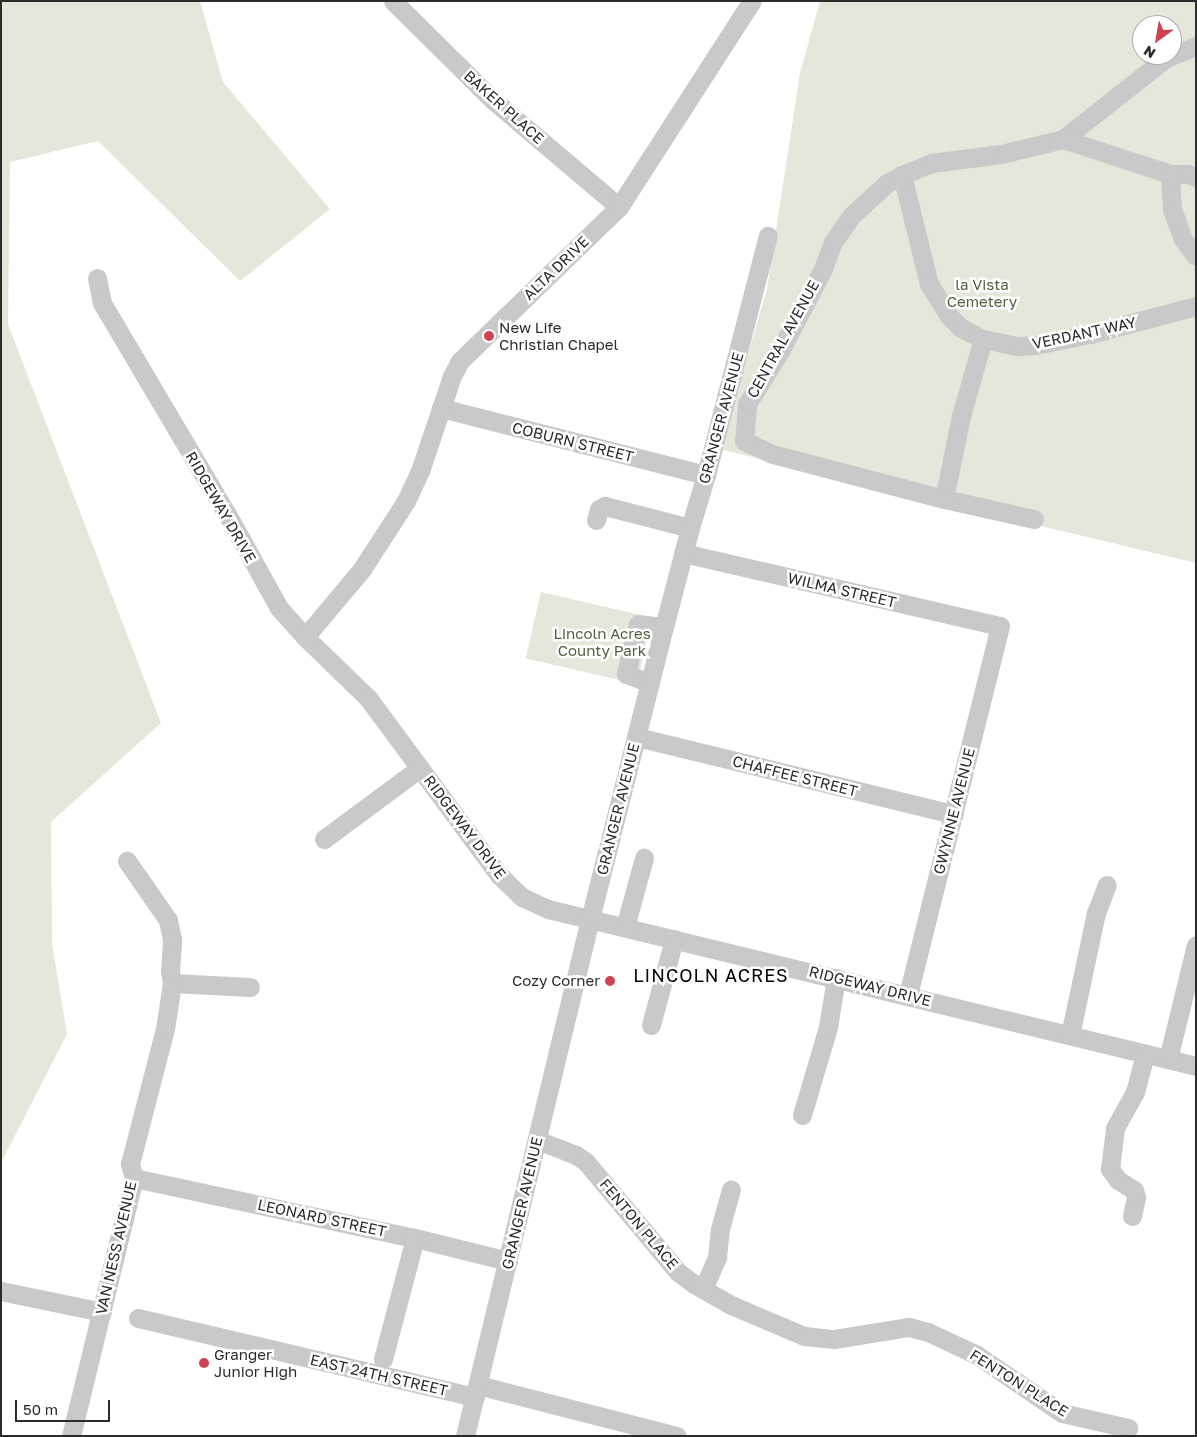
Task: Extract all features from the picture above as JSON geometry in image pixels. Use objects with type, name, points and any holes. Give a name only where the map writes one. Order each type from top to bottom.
[{"type":"street","name":"BAKER PLACE","points":[[393,1],[494,101],[619,208]]},
{"type":"street","name":"ALTA DRIVE","points":[[305,637],[362,569],[406,501],[420,471],[440,408],[460,361],[619,208],[752,1]]},
{"type":"street","points":[[1063,139],[1166,58],[1196,46]]},
{"type":"street","points":[[1063,139],[1170,174],[1188,174],[1196,177]]},
{"type":"street","name":"CENTRAL AVENUE","points":[[744,441],[747,404],[780,352],[823,269],[833,242],[851,216],[887,183],[931,163],[1001,154],[1063,139]]},
{"type":"street","points":[[1170,174],[1172,209],[1183,239],[1196,256]]},
{"type":"street","name":"VERDANT WAY","points":[[902,175],[929,284],[948,315],[961,328],[983,339],[1017,346],[1036,345],[1090,334],[1196,306]]},
{"type":"street","name":"GRANGER AVENUE","points":[[465,1436],[590,919],[683,553],[706,476],[768,236]]},
{"type":"street","name":"RIDGEWAY DRIVE","points":[[97,278],[102,303],[161,406],[227,514],[279,608],[305,637],[368,698],[499,875],[522,897],[548,908],[590,919],[1196,1066]]},
{"type":"street","points":[[944,499],[961,416],[983,339]]},
{"type":"street","name":"COBURN STREET","points":[[440,408],[706,476]]},
{"type":"street","name":"GRANGER AVENUE","points":[[744,441],[772,454],[944,499],[1034,519]]},
{"type":"street","points":[[596,520],[599,508],[605,506],[690,528]]},
{"type":"street","name":"WILMA STREET","points":[[683,553],[1000,626]]},
{"type":"street","points":[[650,683],[626,674],[638,624],[664,627]]},
{"type":"street","name":"GWYNNE AVENUE","points":[[908,995],[1000,626]]},
{"type":"street","name":"CHAFFEE STREET","points":[[637,737],[954,814]]},
{"type":"street","points":[[324,839],[420,768]]},
{"type":"street","points":[[625,927],[644,858]]},
{"type":"street","name":"VAN NESS AVENUE","points":[[71,1436],[134,1178],[130,1164],[164,1029],[171,977],[172,939],[168,920],[127,861]]},
{"type":"street","points":[[1070,1035],[1096,913],[1107,885]]},
{"type":"street","points":[[651,1025],[674,939]]},
{"type":"street","points":[[1168,1059],[1196,945]]},
{"type":"street","points":[[171,977],[250,987]]},
{"type":"street","points":[[802,1115],[828,1027],[836,978]]},
{"type":"street","points":[[1132,1216],[1136,1196],[1134,1190],[1118,1180],[1110,1169],[1115,1128],[1135,1092],[1145,1054]]},
{"type":"street","name":"FENTON PLACE","points":[[537,1140],[576,1155],[586,1162],[678,1272],[703,1289],[746,1312],[804,1336],[834,1339],[909,1327],[928,1332],[977,1356],[1062,1413],[1128,1428]]},
{"type":"street","name":"LEONARD STREET","points":[[134,1178],[414,1238],[508,1261]]},
{"type":"street","points":[[703,1289],[717,1257],[720,1229],[731,1189]]},
{"type":"street","points":[[383,1359],[414,1238]]},
{"type":"street","points":[[1,1291],[102,1312]]},
{"type":"street","name":"EAST 24TH STREET","points":[[138,1318],[669,1435]]},
{"type":"green space","points":[[1,1],[200,1],[223,82],[330,209],[240,281],[98,141],[10,162],[8,324],[161,723],[51,822],[52,943],[67,1034],[1,1163]]},
{"type":"green space","name":"la Vista Cemetery","points":[[820,1],[1196,1],[1196,563],[723,450],[737,391],[767,289],[800,73]]},
{"type":"green space","name":"Lincoln Acres County Park","points":[[541,592],[652,618],[637,684],[526,658]]},
{"type":"place","name":"New Life Christian Chapel","points":[[489,336]]},
{"type":"place","name":"Cozy Corner","points":[[610,981]]},
{"type":"place","name":"Granger Junior High","points":[[204,1363]]},
{"type":"district","name":"LINCOLN ACRES","points":[[711,975]]}]
